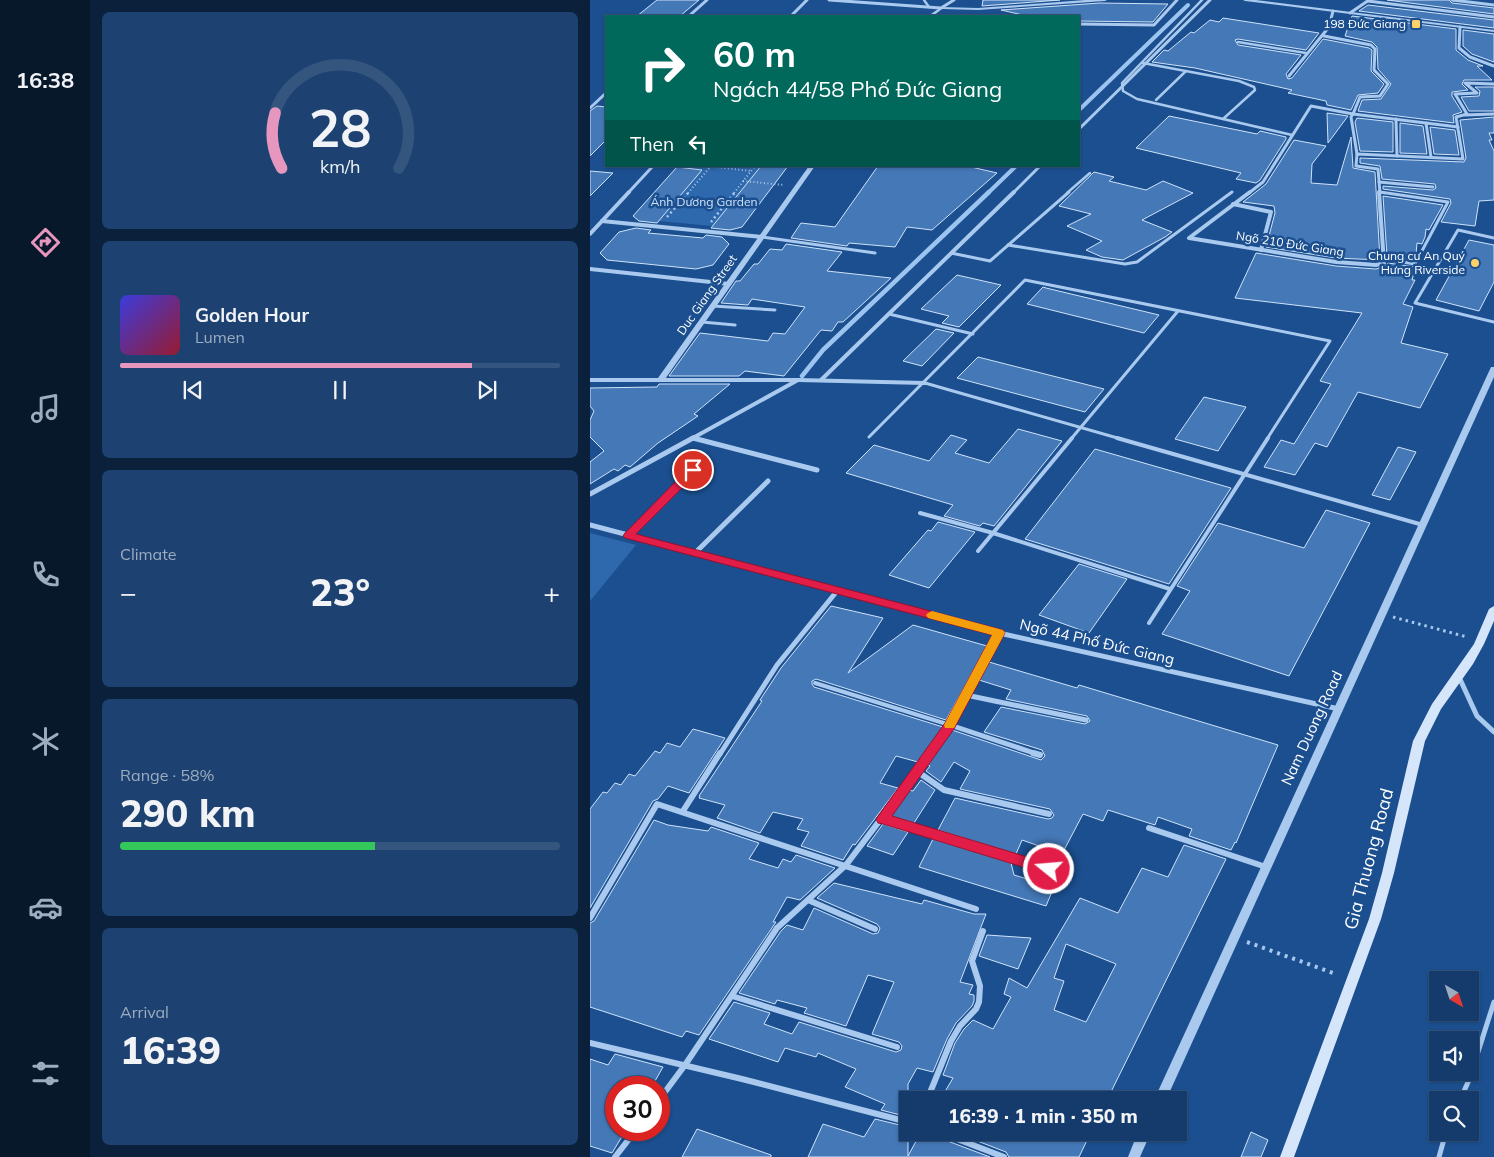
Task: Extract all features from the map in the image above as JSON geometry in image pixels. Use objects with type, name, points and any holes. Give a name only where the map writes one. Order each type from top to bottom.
[{"type":"main road","name":"Gia Thuong Road","points":[[1287,1157],[1375,919],[1388,873],[1419,741],[1436,707],[1479,644],[1494,609]]},
{"type":"street","points":[[690,15],[707,0]]},
{"type":"street","points":[[793,15],[806,0]]},
{"type":"street","points":[[829,0],[941,8],[978,8],[1104,0]]},
{"type":"street","points":[[931,15],[954,0]]},
{"type":"street","points":[[1080,24],[1154,25],[1177,0]]},
{"type":"street","points":[[1080,128],[1122,84],[1210,0]]},
{"type":"street","points":[[1245,0],[1494,31]]},
{"type":"street","points":[[1350,13],[1368,0],[1494,17]]},
{"type":"street","points":[[1452,0],[1494,5]]},
{"type":"street","points":[[1289,76],[1306,54],[1324,36],[1334,17],[1333,11]]},
{"type":"street","points":[[1460,27],[1459,48],[1470,57],[1494,66]]},
{"type":"street","points":[[1324,36],[1371,45],[1375,49],[1374,70],[1388,84],[1380,96],[1360,97],[1351,117],[1356,166],[1378,169],[1383,259]]},
{"type":"street","points":[[1465,115],[1455,94],[1477,93],[1465,83],[1494,84]]},
{"type":"street","points":[[590,108],[605,94]]},
{"type":"street","name":"Ngõ 210 Đức Giang","points":[[1353,114],[1311,106],[1263,182],[1188,238],[1336,262],[1376,265],[1384,263],[1383,259]]},
{"type":"street","points":[[1353,114],[1458,126]]},
{"type":"street","points":[[1356,154],[1463,158],[1456,117],[1494,114]]},
{"type":"street","points":[[1396,120],[1397,156]]},
{"type":"street","points":[[1426,123],[1431,157]]},
{"type":"street","points":[[590,234],[651,167]]},
{"type":"street","name":"Duc Giang Street","points":[[660,380],[811,167]]},
{"type":"street","points":[[821,380],[1039,167]]},
{"type":"street","points":[[1379,182],[1432,187]]},
{"type":"street","points":[[1233,204],[1271,212],[1261,250]]},
{"type":"street","points":[[602,221],[762,238]]},
{"type":"street","points":[[590,269],[729,284]]},
{"type":"street","name":"Nam Duong Road","points":[[1164,1091],[1494,369]]},
{"type":"street","points":[[590,380],[821,380],[925,383]]},
{"type":"street","points":[[590,494],[798,380]]},
{"type":"street","points":[[693,438],[817,470]]},
{"type":"street","points":[[628,536],[693,470]]},
{"type":"street","points":[[695,553],[768,481]]},
{"type":"street","name":"Ngõ 44 Phố Đức Giang","points":[[590,525],[999,633],[1339,709]]},
{"type":"street","points":[[683,811],[777,665],[837,591]]},
{"type":"street","points":[[670,1085],[777,928],[846,865],[918,772],[950,725],[999,633]]},
{"type":"street","points":[[1458,676],[1476,716],[1494,732]]},
{"type":"street","points":[[966,695],[1086,720]]},
{"type":"street","points":[[950,725],[1040,754]]},
{"type":"street","points":[[918,772],[944,790],[1049,814]]},
{"type":"street","points":[[590,918],[657,804],[976,909]]},
{"type":"street","points":[[883,819],[1049,869]]},
{"type":"street","points":[[1150,828],[1266,867]]},
{"type":"street","points":[[808,900],[875,929]]},
{"type":"street","points":[[930,1091],[960,1026],[975,1012],[980,1001],[978,976],[972,960],[983,931]]},
{"type":"street","points":[[732,996],[897,1047]]},
{"type":"street","points":[[590,1043],[685,1065],[899,1120]]},
{"type":"street","points":[[615,1157],[627,1141]]},
{"type":"street","points":[[962,1141],[1004,1157]]},
{"type":"street","points":[[1134,1157],[1141,1141]]},
{"type":"lane","points":[[924,0],[929,7]]},
{"type":"lane","points":[[1144,63],[1202,0]]},
{"type":"lane","points":[[1238,42],[1306,54]]},
{"type":"lane","points":[[1144,63],[1239,81],[1254,87],[1256,90],[1223,119]]},
{"type":"lane","points":[[1156,100],[1186,71]]},
{"type":"lane","points":[[1122,84],[1123,91],[1137,99],[1292,135]]},
{"type":"lane","points":[[951,253],[990,261],[1090,173]]},
{"type":"lane","points":[[1008,245],[1125,264],[1137,262],[1232,192]]},
{"type":"lane","points":[[1380,192],[1448,202],[1415,264],[1383,259]]},
{"type":"lane","points":[[1494,238],[1458,230],[1415,304],[1494,322]]},
{"type":"lane","points":[[762,238],[875,253]]},
{"type":"lane","points":[[869,438],[1025,280],[1330,341],[1243,474],[1149,624]]},
{"type":"lane","points":[[713,306],[775,310]]},
{"type":"lane","points":[[978,551],[1178,311]]},
{"type":"lane","points":[[889,314],[973,334]]},
{"type":"lane","points":[[702,322],[735,325]]},
{"type":"lane","points":[[925,383],[1424,525]]},
{"type":"lane","points":[[920,513],[993,533],[1170,589]]},
{"type":"lane","points":[[815,683],[950,725]]},
{"type":"lane","points":[[1464,1091],[1494,1002]]},
{"type":"lane","points":[[1439,1157],[1443,1141]]},
{"type":"path","points":[[662,224],[709,167],[751,171]]},
{"type":"path","points":[[706,228],[754,167]]},
{"type":"path","points":[[743,181],[784,185]]},
{"type":"path","points":[[1383,614],[1467,637]]},
{"type":"path","points":[[1234,938],[1336,974]]},
{"type":"green space","name":"Ánh Dương Garden","points":[[677,167],[760,167],[713,226],[658,221],[702,170]]},
{"type":"green space","points":[[590,533],[636,545],[590,601]]},
{"type":"building","points":[[657,0],[699,0],[681,15],[638,15]]},
{"type":"building","points":[[983,0],[1060,0],[982,6]]},
{"type":"building","points":[[1387,0],[1449,0],[1452,3],[1494,8],[1494,14]]},
{"type":"building","points":[[1100,3],[1168,4],[1153,22],[1080,21],[1080,15],[1023,15],[1001,10]]},
{"type":"building","points":[[1368,5],[1494,20],[1494,28],[1359,11]]},
{"type":"building","points":[[1352,16],[1456,29],[1456,50],[1468,60],[1483,66],[1477,66],[1492,80],[1464,80],[1462,84],[1468,90],[1452,92],[1452,96],[1462,112],[1453,115],[1454,123],[1358,111],[1362,100],[1381,99],[1391,84],[1378,69],[1377,47],[1372,42],[1345,36]]},
{"type":"building","points":[[1223,18],[1319,33],[1306,50],[1235,40],[1238,45],[1301,55],[1286,74],[1288,79],[1292,78],[1323,39],[1372,50],[1371,71],[1384,84],[1378,93],[1358,95],[1351,110],[1327,105],[1326,101],[1288,93],[1292,90],[1195,68],[1152,62],[1164,50],[1168,51],[1191,32],[1194,33],[1210,20],[1219,22]]},
{"type":"building","points":[[1463,30],[1494,34],[1494,62],[1472,54],[1463,46]]},
{"type":"building","points":[[1475,87],[1494,87],[1494,111],[1469,111],[1461,97],[1479,96],[1480,91]]},
{"type":"building","points":[[597,106],[605,107],[605,141],[590,156],[590,111]]},
{"type":"building","points":[[1327,113],[1348,116],[1328,143]]},
{"type":"building","points":[[1169,116],[1257,134],[1260,131],[1286,137],[1286,139],[1260,180],[1256,183],[1236,179],[1241,173],[1136,148]]},
{"type":"building","points":[[1494,117],[1494,133],[1489,133],[1492,140],[1489,140],[1494,151],[1494,200],[1479,201],[1475,226],[1441,222],[1451,203],[1450,199],[1383,189],[1383,186],[1433,190],[1436,188],[1435,184],[1382,179],[1380,166],[1360,163],[1360,158],[1464,162],[1466,158],[1460,120]]},
{"type":"building","points":[[1357,118],[1393,122],[1393,152],[1360,151],[1355,122]]},
{"type":"building","points":[[1400,123],[1423,126],[1427,154],[1400,153]]},
{"type":"building","points":[[1430,127],[1455,130],[1459,155],[1434,154]]},
{"type":"building","points":[[1351,137],[1353,168],[1375,172],[1380,260],[1336,258],[1266,247],[1275,213],[1274,206],[1243,202],[1266,184],[1294,140],[1326,146],[1312,164],[1311,183],[1337,185]]},
{"type":"building","points":[[677,167],[702,170],[657,223],[639,221],[633,216]]},
{"type":"building","points":[[760,167],[787,167],[742,227],[730,230],[711,228]]},
{"type":"building","points":[[877,167],[971,167],[997,173],[932,230],[907,227],[895,247],[849,243],[847,246],[791,238],[801,223],[835,227]]},
{"type":"building","points":[[590,171],[613,173],[590,196]]},
{"type":"building","points":[[1094,172],[1114,177],[1109,181],[1146,190],[1163,181],[1193,193],[1142,220],[1172,232],[1165,237],[1123,260],[1102,257],[1086,250],[1102,241],[1067,226],[1091,214],[1059,206]]},
{"type":"building","points":[[1383,196],[1443,205],[1429,230],[1426,229],[1422,244],[1417,243],[1416,254],[1413,260],[1387,256]]},
{"type":"building","points":[[636,228],[651,230],[648,233],[703,238],[706,235],[722,237],[729,244],[713,265],[696,269],[607,260],[600,253],[619,232]]},
{"type":"building","name":"Chung cư An Quý Hưng Riverside","points":[[1469,240],[1494,245],[1494,282],[1479,311],[1436,300]]},
{"type":"building","points":[[786,244],[842,252],[827,271],[891,278],[843,322],[838,322],[832,331],[821,330],[784,376],[745,371],[739,376],[669,376],[700,333],[768,341],[773,333],[785,334],[805,307],[752,299],[748,305],[721,303],[736,281],[740,281],[754,264],[758,264],[770,249],[782,250]]},
{"type":"building","points":[[1256,253],[1336,266],[1376,269],[1388,263],[1416,267],[1412,280],[1415,280],[1403,304],[1413,307],[1401,343],[1448,354],[1420,408],[1358,392],[1327,447],[1315,443],[1295,475],[1264,467],[1281,440],[1294,444],[1331,384],[1320,381],[1362,313],[1235,298]]},
{"type":"building","points":[[957,275],[1001,285],[959,327],[942,323],[949,316],[921,309]]},
{"type":"building","points":[[1043,287],[1159,315],[1144,333],[1027,304]]},
{"type":"building","points":[[936,329],[954,333],[922,366],[903,361]]},
{"type":"building","points":[[978,357],[1104,389],[1085,412],[957,378]]},
{"type":"building","points":[[659,384],[730,384],[694,414],[698,416],[658,443],[630,467],[625,465],[618,471],[614,469],[590,484],[590,462],[604,451],[590,437],[590,420],[594,411],[590,406],[590,388],[657,387]]},
{"type":"building","points":[[1204,397],[1246,407],[1218,451],[1175,439]]},
{"type":"building","points":[[1018,429],[1062,441],[994,526],[983,523],[980,526],[944,516],[953,505],[846,473],[874,445],[929,461],[951,435],[967,440],[955,453],[989,463]]},
{"type":"building","points":[[1398,447],[1416,452],[1390,500],[1372,495]]},
{"type":"building","points":[[1095,449],[1231,488],[1169,584],[1025,539]]},
{"type":"building","points":[[1326,510],[1370,523],[1289,676],[1162,634],[1190,591],[1177,586],[1218,523],[1304,548]]},
{"type":"building","points":[[938,522],[975,532],[929,588],[889,575],[928,530],[931,531]]},
{"type":"building","points":[[1079,564],[1127,579],[1089,633],[1039,615]]},
{"type":"building","points":[[831,606],[883,618],[848,673],[913,625],[987,646],[946,720],[816,679],[812,681],[814,687],[943,727],[918,762],[896,756],[880,783],[898,788],[855,845],[853,844],[843,860],[801,846],[809,832],[797,829],[803,819],[773,812],[760,833],[717,818],[725,805],[699,798],[762,701],[760,700],[781,668]]},
{"type":"building","points":[[989,662],[1077,688],[1079,685],[1278,745],[1236,843],[1231,850],[1189,836],[1192,829],[1158,817],[1155,825],[1108,810],[1103,821],[1083,814],[1062,854],[1022,840],[1016,854],[938,830],[955,798],[1048,819],[1054,815],[1050,809],[960,789],[970,771],[954,762],[941,782],[926,771],[930,766],[928,765],[952,730],[1041,760],[1045,756],[1042,750],[984,732],[1001,707],[1085,724],[1090,721],[1087,716],[1006,699],[1011,690],[979,680]]},
{"type":"building","points":[[693,729],[725,738],[689,793],[668,786],[658,799],[653,801],[590,908],[590,809],[603,792],[607,793],[615,783],[621,785],[629,774],[635,776],[655,751],[660,753],[667,743],[680,747]]},
{"type":"building","points":[[921,780],[935,790],[914,823],[890,816],[909,790],[913,791]]},
{"type":"building","points":[[654,820],[668,825],[708,831],[711,827],[759,843],[749,859],[778,868],[783,859],[791,862],[796,855],[835,868],[800,900],[787,897],[773,922],[776,922],[699,1035],[686,1031],[682,1037],[590,1007],[590,923],[594,921]]},
{"type":"building","points":[[883,824],[908,832],[893,855],[867,846]]},
{"type":"building","points":[[933,839],[1011,863],[1014,875],[1054,887],[1046,906],[919,867]]},
{"type":"building","points":[[1184,845],[1226,859],[1111,1091],[945,1091],[953,1078],[943,1075],[955,1043],[964,1029],[973,1020],[993,1029],[1011,997],[1004,994],[1009,978],[1027,988],[1080,898],[1118,913],[1142,868],[1168,877]],"holes":[[[1066,944],[1116,964],[1086,1022],[1054,1010],[1064,981],[1054,978]]]},
{"type":"building","points":[[834,883],[922,904],[924,900],[974,914],[986,914],[960,982],[973,985],[969,994],[974,995],[972,1006],[956,1023],[933,1072],[917,1068],[908,1084],[908,1091],[899,1091],[899,1115],[881,1110],[885,1104],[845,1087],[856,1069],[818,1053],[816,1057],[785,1048],[778,1062],[709,1039],[734,1002],[770,1013],[764,1024],[792,1034],[799,1022],[896,1052],[901,1050],[902,1046],[899,1042],[872,1034],[894,982],[868,975],[846,1026],[804,1013],[807,1008],[777,1000],[775,1004],[739,993],[781,931],[787,925],[803,930],[814,908],[873,934],[878,933],[880,928],[877,924],[817,898]]},
{"type":"building","points":[[987,935],[1031,938],[1018,969],[979,956]]},
{"type":"building","points":[[615,1054],[663,1067],[658,1076],[605,1076],[605,1141],[619,1141],[612,1153],[590,1146],[590,1059],[608,1065]]},
{"type":"building","points":[[875,1119],[899,1125],[899,1141],[908,1141],[908,1156],[916,1141],[948,1141],[990,1157],[808,1157],[823,1124],[864,1137]]},
{"type":"building","points":[[697,1129],[771,1155],[771,1157],[682,1157]]},
{"type":"building","points":[[1251,1132],[1268,1140],[1261,1157],[1241,1157]]},
{"type":"building","points":[[977,1141],[1087,1141],[1079,1157],[1009,1157],[1006,1152]]},
{"type":"waterway","points":[[1080,109],[1188,5]]},
{"type":"waterway","points":[[988,193],[1015,167]]},
{"type":"waterway","points":[[802,376],[823,350],[989,192]]},
{"type":"slow traffic","points":[[932,615],[999,633],[950,725]]},
{"type":"place","name":"198 Đức Giang","points":[[1416,24]]},
{"type":"place","name":"Chung cư An Quý Hưng Riverside","points":[[1475,263]]},
{"type":"route","points":[[693,470],[628,536],[999,633],[950,725],[883,819],[1049,869]]}]
